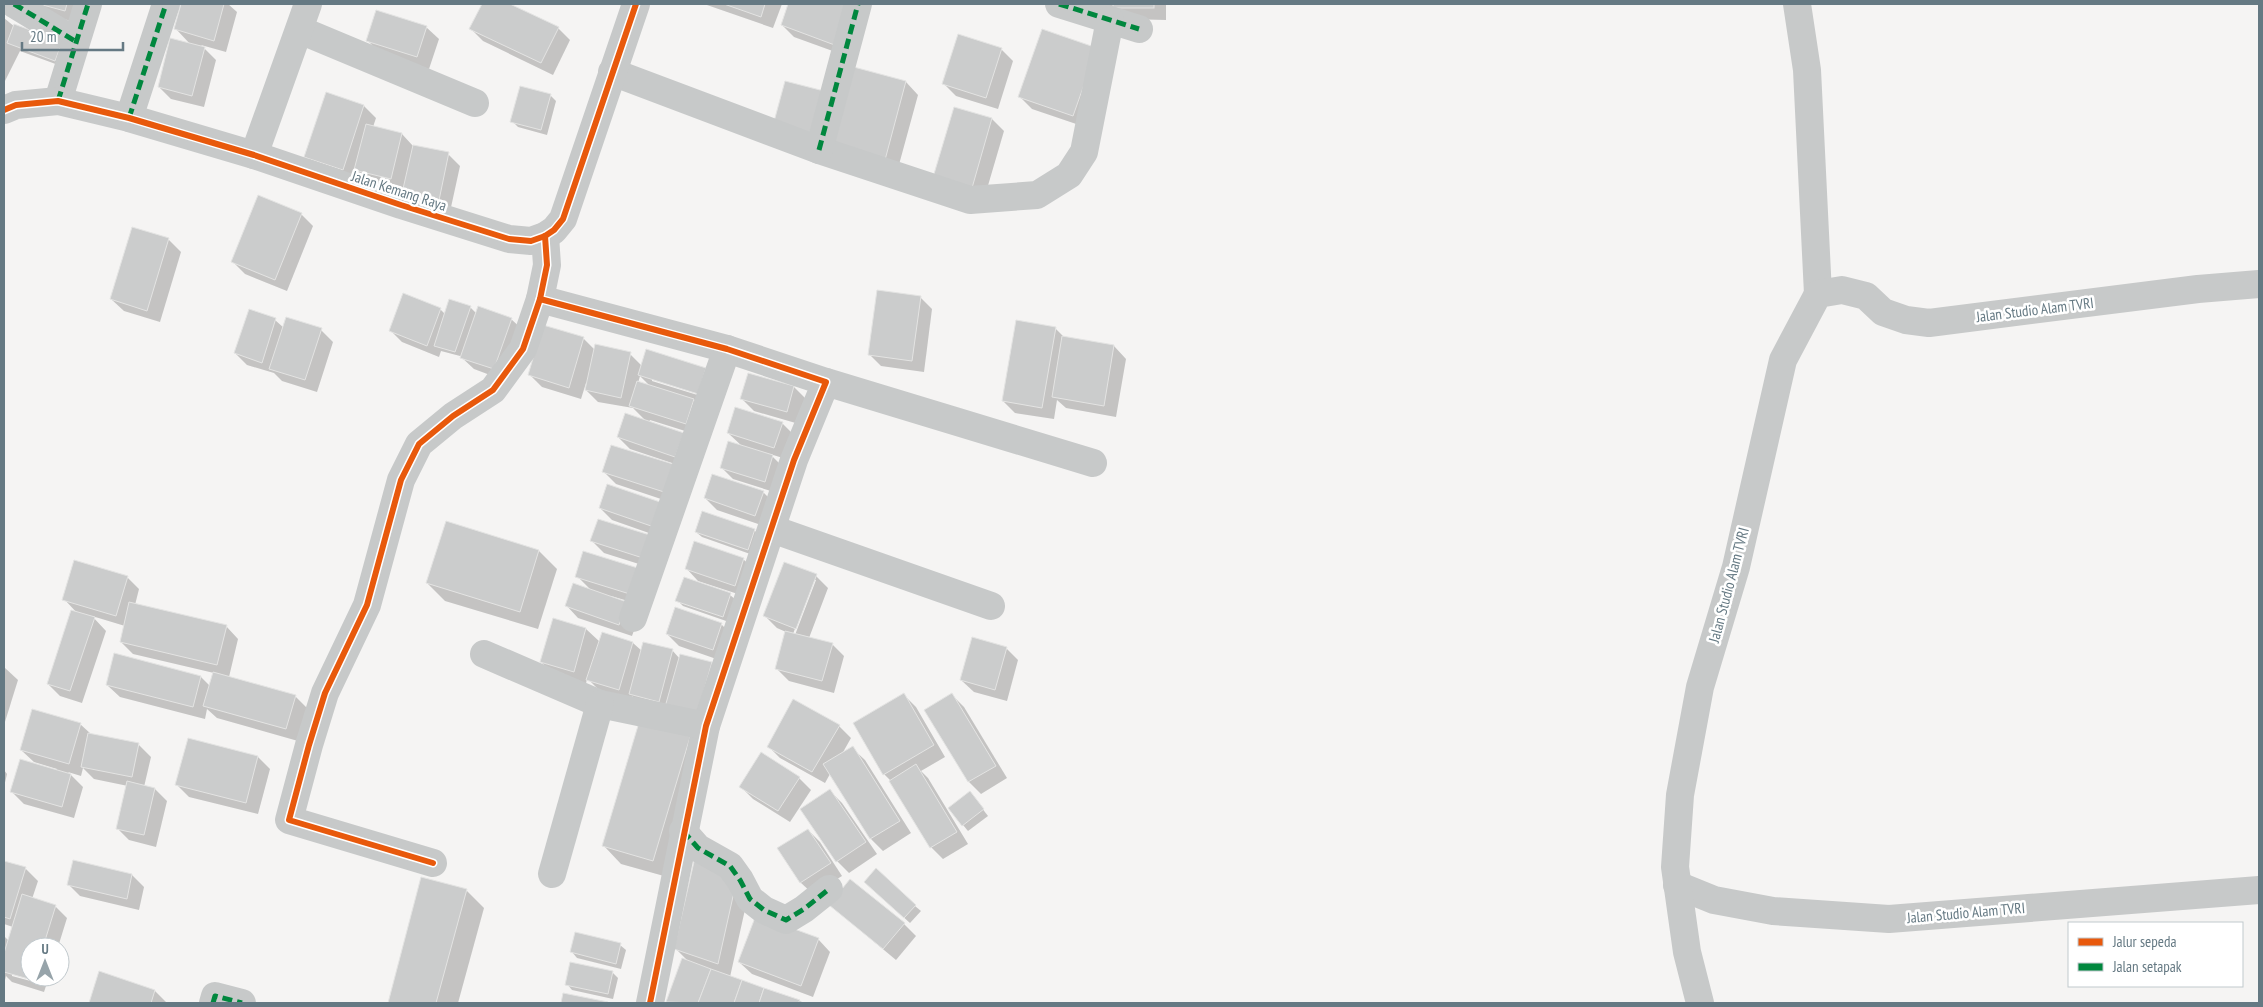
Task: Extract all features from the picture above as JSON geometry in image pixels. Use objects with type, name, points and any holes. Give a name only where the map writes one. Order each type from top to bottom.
[{"type":"street","points":[[14,4],[75,41]]},
{"type":"street","points":[[58,102],[75,41],[88,4]]},
{"type":"street","points":[[129,118],[166,4]]},
{"type":"street","points":[[254,155],[308,4]]},
{"type":"street","points":[[433,863],[289,820],[308,746],[325,694],[367,605],[401,480],[419,444],[453,416],[492,390],[523,349],[540,299],[547,265],[544,236],[554,230],[563,219],[636,4]]},
{"type":"street","points":[[819,150],[858,4]]},
{"type":"street","points":[[1059,4],[1139,29]]},
{"type":"street","points":[[1797,4],[1807,70],[1818,294]]},
{"type":"street","points":[[612,72],[819,150],[970,200],[1037,195],[1069,175],[1084,152],[1110,20]]},
{"type":"street","points":[[300,30],[475,103]]},
{"type":"street","name":"Jalan Kemang Raya","points":[[4,110],[16,105],[58,102],[129,118],[254,155],[401,206],[509,239],[530,241],[544,236]]},
{"type":"street","name":"Jalan Studio Alam TVRI","points":[[1700,1003],[1687,952],[1675,867],[1680,795],[1700,687],[1736,567],[1783,360],[1818,294],[1842,290],[1866,296],[1883,312],[1906,320],[1929,323],[2198,289],[2259,284]]},
{"type":"street","points":[[540,299],[727,349],[826,382],[1092,463]]},
{"type":"street","points":[[633,618],[727,349]]},
{"type":"street","points":[[650,1003],[683,831],[706,726],[794,460],[826,382]]},
{"type":"street","points":[[772,529],[991,606]]},
{"type":"street","points":[[484,654],[600,704],[706,726]]},
{"type":"street","points":[[552,874],[600,704]]},
{"type":"street","points":[[683,831],[698,848],[730,866],[750,899],[764,910],[786,920],[804,909],[829,889]]},
{"type":"street","name":"Jalan Studio Alam TVRI","points":[[1677,885],[1714,900],[1773,911],[1889,919],[2259,890]]},
{"type":"street","points":[[213,1003],[215,996],[242,1003]]},
{"type":"building","points":[[39,4],[67,4],[65,11]]},
{"type":"building","points":[[181,4],[224,4],[214,41],[174,29]]},
{"type":"building","points":[[482,4],[510,4],[559,27],[541,63],[469,29]]},
{"type":"building","points":[[724,4],[765,4],[761,17]]},
{"type":"building","points":[[788,4],[855,4],[840,47],[781,25]]},
{"type":"building","points":[[1113,4],[1154,4],[1154,8],[1113,8]]},
{"type":"building","points":[[376,10],[427,26],[417,57],[366,41]]},
{"type":"building","points":[[14,24],[62,42],[55,61],[7,43]]},
{"type":"building","points":[[1042,29],[1097,48],[1073,116],[1018,97]]},
{"type":"building","points":[[958,34],[1002,48],[986,98],[942,84]]},
{"type":"building","points":[[170,38],[205,47],[192,96],[158,87]]},
{"type":"building","points":[[850,66],[906,81],[885,160],[829,145]]},
{"type":"building","points":[[785,81],[824,91],[811,140],[772,129]]},
{"type":"building","points":[[520,86],[551,94],[541,130],[510,122]]},
{"type":"building","points":[[326,92],[364,105],[343,170],[304,157]]},
{"type":"building","points":[[954,107],[992,118],[970,195],[931,184]]},
{"type":"building","points":[[366,124],[402,133],[391,179],[354,170]]},
{"type":"building","points":[[413,145],[449,152],[437,210],[400,202]]},
{"type":"building","points":[[258,195],[302,213],[275,280],[231,262]]},
{"type":"building","points":[[132,227],[169,238],[147,311],[110,299]]},
{"type":"building","points":[[877,290],[921,296],[912,361],[868,355]]},
{"type":"building","points":[[403,293],[441,308],[427,346],[389,331]]},
{"type":"building","points":[[449,299],[471,306],[455,352],[434,346]]},
{"type":"building","points":[[478,306],[512,318],[494,369],[460,358]]},
{"type":"building","points":[[249,309],[276,318],[262,363],[234,353]]},
{"type":"building","points":[[286,317],[322,328],[305,380],[269,369]]},
{"type":"building","points":[[1016,320],[1056,327],[1042,408],[1002,401]]},
{"type":"building","points":[[543,325],[584,337],[569,388],[528,375]]},
{"type":"building","points":[[1062,336],[1114,345],[1104,406],[1052,397]]},
{"type":"building","points":[[595,344],[631,352],[621,398],[585,390]]},
{"type":"building","points":[[646,349],[706,368],[698,394],[638,375]]},
{"type":"building","points":[[748,373],[794,386],[787,412],[740,399]]},
{"type":"building","points":[[637,381],[694,399],[686,424],[629,406]]},
{"type":"building","points":[[735,407],[783,422],[774,448],[727,433]]},
{"type":"building","points":[[625,413],[684,433],[675,457],[617,437]]},
{"type":"building","points":[[728,441],[773,455],[765,482],[720,468]]},
{"type":"building","points":[[611,445],[673,464],[664,492],[602,472]]},
{"type":"building","points":[[712,474],[764,491],[755,516],[704,498]]},
{"type":"building","points":[[607,484],[663,503],[654,527],[599,508]]},
{"type":"building","points":[[702,511],[755,529],[748,550],[695,532]]},
{"type":"building","points":[[598,519],[653,536],[646,559],[590,541]]},
{"type":"building","points":[[446,521],[539,550],[520,612],[426,583]]},
{"type":"building","points":[[694,541],[744,558],[735,586],[685,569]]},
{"type":"building","points":[[583,551],[641,569],[633,595],[575,577]]},
{"type":"building","points":[[74,560],[128,576],[116,616],[62,600]]},
{"type":"building","points":[[784,562],[817,574],[796,629],[763,616]]},
{"type":"building","points":[[684,577],[731,593],[723,617],[675,601]]},
{"type":"building","points":[[573,583],[627,602],[619,625],[565,606]]},
{"type":"building","points":[[129,602],[227,625],[217,665],[120,642]]},
{"type":"building","points":[[675,607],[722,623],[713,650],[666,634]]},
{"type":"building","points":[[71,610],[95,617],[70,691],[47,684]]},
{"type":"building","points":[[553,618],[586,628],[574,672],[540,662]]},
{"type":"building","points":[[785,631],[833,643],[822,681],[775,669]]},
{"type":"building","points":[[602,632],[633,642],[619,690],[586,680]]},
{"type":"building","points":[[972,637],[1007,647],[995,690],[960,680]]},
{"type":"building","points":[[643,642],[673,649],[659,702],[629,694]]},
{"type":"building","points":[[114,653],[201,676],[193,707],[106,685]]},
{"type":"building","points":[[680,654],[712,662],[697,715],[665,707]]},
{"type":"building","points":[[213,672],[296,695],[286,729],[203,706]]},
{"type":"building","points":[[904,693],[934,745],[883,775],[853,723]]},
{"type":"building","points":[[952,693],[996,766],[968,782],[924,710]]},
{"type":"building","points":[[793,699],[840,725],[812,772],[767,747]]},
{"type":"building","points":[[32,709],[81,723],[69,764],[20,750]]},
{"type":"building","points":[[640,719],[691,734],[653,861],[602,846]]},
{"type":"building","points":[[88,733],[139,743],[132,777],[81,767]]},
{"type":"building","points":[[188,738],[258,756],[246,803],[175,785]]},
{"type":"building","points":[[853,746],[900,821],[870,839],[823,764]]},
{"type":"building","points":[[761,752],[800,777],[778,811],[739,787]]},
{"type":"building","points":[[20,759],[71,774],[62,807],[10,792]]},
{"type":"building","points":[[916,764],[957,832],[930,848],[889,781]]},
{"type":"building","points":[[127,781],[155,788],[144,835],[116,829]]},
{"type":"building","points":[[830,789],[866,842],[836,862],[800,809]]},
{"type":"building","points":[[970,791],[984,809],[962,826],[948,808]]},
{"type":"building","points":[[808,829],[831,863],[800,883],[777,848]]},
{"type":"building","points":[[696,853],[736,883],[718,964],[674,949]]},
{"type":"building","points":[[73,860],[132,874],[127,899],[67,885]]},
{"type":"building","points":[[4,861],[26,867],[10,919],[4,917]]},
{"type":"building","points":[[876,868],[916,905],[904,918],[864,882]]},
{"type":"building","points":[[421,877],[467,889],[436,1003],[388,1003]]},
{"type":"building","points":[[850,879],[905,923],[883,949],[829,905]]},
{"type":"building","points":[[22,894],[56,905],[46,937],[20,937],[20,977],[4,972],[4,953]]},
{"type":"building","points":[[756,915],[819,938],[801,986],[738,962]]},
{"type":"building","points":[[575,932],[621,943],[616,964],[570,952]]},
{"type":"building","points":[[682,958],[711,969],[698,1003],[666,1002]]},
{"type":"building","points":[[570,962],[613,971],[608,994],[565,985]]},
{"type":"building","points":[[711,969],[742,980],[734,1003],[698,1003]]},
{"type":"building","points":[[99,971],[155,990],[151,1003],[89,1003]]},
{"type":"building","points":[[742,980],[764,988],[759,1003],[734,1003]]},
{"type":"building","points":[[764,988],[800,1000],[798,1003],[759,1003]]},
{"type":"building","points":[[563,993],[608,1002],[561,1003]]},
{"type":"marked path","points":[[14,4],[75,41]]},
{"type":"marked path","points":[[58,101],[88,4]]},
{"type":"marked path","points":[[129,118],[166,4]]},
{"type":"marked path","points":[[819,150],[858,4]]},
{"type":"marked path","points":[[1059,4],[1139,29]]},
{"type":"marked path","points":[[683,831],[698,848],[730,866],[750,899],[764,910],[786,920],[804,909],[829,889]]},
{"type":"marked path","points":[[213,1003],[215,996],[242,1003]]},
{"type":"cycle path","points":[[4,110],[16,105],[58,101],[129,118],[254,155],[509,239],[531,241],[545,236],[554,230],[563,219],[636,4]]},
{"type":"cycle path","points":[[545,236],[547,265],[540,299],[727,349],[826,382],[794,460],[706,726],[650,1003]]},
{"type":"cycle path","points":[[433,863],[289,820],[325,693],[367,605],[401,480],[419,444],[453,416],[493,390],[523,349],[540,299]]}]
